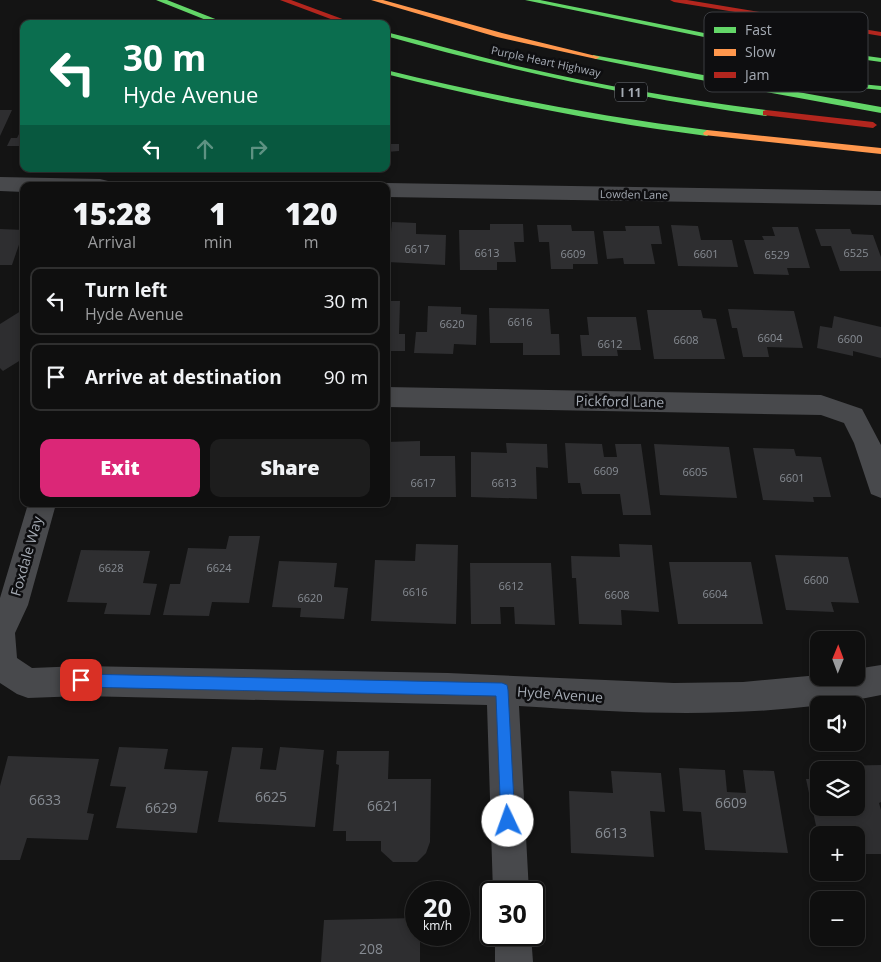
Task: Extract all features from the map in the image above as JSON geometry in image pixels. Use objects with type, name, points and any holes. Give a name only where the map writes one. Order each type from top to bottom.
[{"type":"highway","points":[[160,0],[213,20]]},
{"type":"highway","points":[[284,0],[341,20]]},
{"type":"highway","points":[[375,0],[455,23],[572,52],[704,78]]},
{"type":"highway","points":[[417,0],[481,18]]},
{"type":"highway","points":[[529,0],[620,20],[704,35]]},
{"type":"highway","points":[[674,0],[747,12]]},
{"type":"highway","points":[[868,32],[881,34]]},
{"type":"highway","name":"Purple Heart Highway","points":[[390,35],[493,63],[628,92],[734,109],[881,126]]},
{"type":"highway","points":[[868,58],[881,60]]},
{"type":"highway","points":[[390,73],[477,94],[650,125],[765,141],[881,151]]},
{"type":"highway","points":[[868,87],[881,88]]},
{"type":"highway","points":[[779,92],[881,110]]},
{"type":"street","points":[[0,184],[20,184]]},
{"type":"street","name":"Lowden Lane","points":[[390,190],[881,198]]},
{"type":"street","name":"Pickford Lane","points":[[390,396],[822,405],[853,416],[867,443],[881,486]]},
{"type":"street","name":"Foxdale Way","points":[[2,666],[0,632],[12,605],[41,507]]},
{"type":"street","name":"Hyde Avenue","points":[[2,666],[28,683],[81,680],[502,690],[604,697],[726,699],[785,696],[851,687],[881,680]]},
{"type":"street","points":[[502,690],[511,881]]},
{"type":"street","points":[[513,946],[514,962]]},
{"type":"building","points":[[0,110],[12,110],[0,136]]},
{"type":"building","points":[[20,132],[20,146],[7,146],[11,138],[17,138]]},
{"type":"building","points":[[390,144],[399,144],[399,151],[390,152]]},
{"type":"building","points":[[392,222],[416,223],[416,234],[446,235],[445,265],[390,262]]},
{"type":"building","points":[[490,224],[523,224],[524,242],[514,242],[516,262],[497,262],[497,270],[460,270],[459,230],[490,230]]},
{"type":"building","points":[[537,225],[571,225],[572,231],[594,231],[598,264],[573,264],[573,269],[551,269],[549,242],[539,242]]},
{"type":"building","points":[[671,225],[698,226],[701,240],[732,240],[738,267],[678,266]]},
{"type":"building","points":[[625,226],[659,226],[662,244],[651,244],[655,264],[624,264],[623,258],[607,259],[603,231],[626,231]]},
{"type":"building","points":[[772,227],[798,227],[810,268],[787,268],[789,275],[754,274],[744,240],[764,240],[762,236],[775,236]]},
{"type":"building","points":[[0,229],[20,230],[20,242],[12,265],[0,265]]},
{"type":"building","points":[[815,229],[850,229],[852,234],[873,235],[881,257],[881,271],[840,271],[831,246],[821,246]]},
{"type":"building","points":[[390,301],[400,301],[399,334],[405,334],[405,351],[390,351]]},
{"type":"building","points":[[428,306],[461,307],[461,314],[477,315],[476,345],[454,344],[453,354],[414,353],[416,332],[427,332]]},
{"type":"building","points":[[489,308],[549,309],[551,334],[559,334],[560,355],[523,355],[523,343],[490,343]]},
{"type":"building","points":[[728,309],[794,311],[803,348],[767,347],[769,357],[743,357],[737,328],[732,328]]},
{"type":"building","points":[[647,310],[701,310],[703,318],[716,319],[725,359],[654,359]]},
{"type":"building","points":[[20,312],[20,360],[3,371],[0,368],[0,324]]},
{"type":"building","points":[[834,316],[881,327],[881,358],[853,351],[853,356],[817,348],[820,326],[832,328]]},
{"type":"building","points":[[587,317],[636,317],[641,350],[617,350],[618,356],[582,356],[580,335],[589,335]]},
{"type":"building","points":[[420,441],[420,456],[455,456],[456,497],[390,497],[390,442]]},
{"type":"building","points":[[506,443],[547,444],[548,468],[536,467],[537,499],[471,497],[471,452],[507,453]]},
{"type":"building","points":[[565,443],[602,444],[604,457],[617,457],[615,444],[641,444],[651,515],[623,515],[620,494],[582,494],[580,483],[568,483]]},
{"type":"building","points":[[654,444],[729,447],[737,498],[660,495]]},
{"type":"building","points":[[753,448],[794,449],[796,456],[821,457],[831,497],[813,497],[814,502],[763,500]]},
{"type":"building","points":[[229,536],[260,536],[249,603],[212,602],[209,616],[163,615],[170,584],[180,584],[188,548],[226,549]]},
{"type":"building","points":[[416,544],[458,545],[456,624],[371,621],[375,560],[415,561]]},
{"type":"building","points":[[619,544],[652,545],[659,612],[621,610],[622,625],[579,624],[576,578],[572,578],[571,556],[620,557]]},
{"type":"building","points":[[81,550],[150,551],[143,583],[157,584],[150,615],[104,614],[107,603],[67,602]]},
{"type":"building","points":[[775,555],[848,557],[859,603],[831,602],[834,612],[786,610]]},
{"type":"building","points":[[279,561],[337,563],[334,587],[348,588],[344,619],[300,617],[301,608],[272,607]]},
{"type":"building","points":[[669,562],[751,562],[763,624],[678,624]]},
{"type":"building","points":[[470,563],[551,563],[555,625],[515,624],[514,607],[500,607],[501,624],[471,624]]},
{"type":"building","points":[[119,747],[168,749],[164,769],[208,771],[197,833],[116,828],[126,787],[110,786]]},
{"type":"building","points":[[232,747],[263,748],[260,769],[276,770],[280,747],[324,750],[315,827],[218,822]]},
{"type":"building","points":[[337,751],[389,751],[388,779],[431,779],[430,842],[426,853],[417,862],[393,862],[381,851],[381,841],[346,841],[346,831],[333,831],[339,765],[336,764]]},
{"type":"building","points":[[8,756],[99,759],[87,813],[94,814],[88,840],[27,838],[20,860],[0,860],[0,786]]},
{"type":"building","points":[[865,765],[881,765],[881,802],[879,803],[881,810],[881,854],[865,854],[865,826],[816,826],[814,816],[865,816]]},
{"type":"building","points":[[679,768],[725,770],[727,792],[746,793],[743,770],[774,771],[788,853],[705,850],[701,812],[683,811]]},
{"type":"building","points":[[611,771],[661,773],[665,812],[650,811],[654,857],[571,853],[569,791],[613,793]]},
{"type":"building","points":[[806,779],[810,779],[810,798]]},
{"type":"building","points":[[405,918],[405,946],[420,946],[420,962],[321,962],[324,920]]},
{"type":"traffic: fast","points":[[160,0],[213,20]]},
{"type":"traffic: fast","points":[[529,0],[704,35]]},
{"type":"traffic: fast","points":[[390,35],[527,71],[574,81],[670,99],[766,113]]},
{"type":"traffic: fast","points":[[596,57],[704,78]]},
{"type":"traffic: fast","points":[[868,58],[881,60]]},
{"type":"traffic: fast","points":[[390,73],[545,108],[707,133]]},
{"type":"traffic: fast","points":[[868,87],[881,88]]},
{"type":"traffic: fast","points":[[780,92],[881,110]]},
{"type":"traffic: slow","points":[[375,0],[500,35],[596,57]]},
{"type":"traffic: slow","points":[[707,133],[881,151]]},
{"type":"traffic: jam","points":[[284,0],[341,20]]},
{"type":"traffic: jam","points":[[674,0],[747,12]]},
{"type":"traffic: jam","points":[[868,32],[881,34]]},
{"type":"traffic: jam","points":[[766,113],[873,125]]},
{"type":"route","points":[[81,680],[502,690],[508,821]]}]
